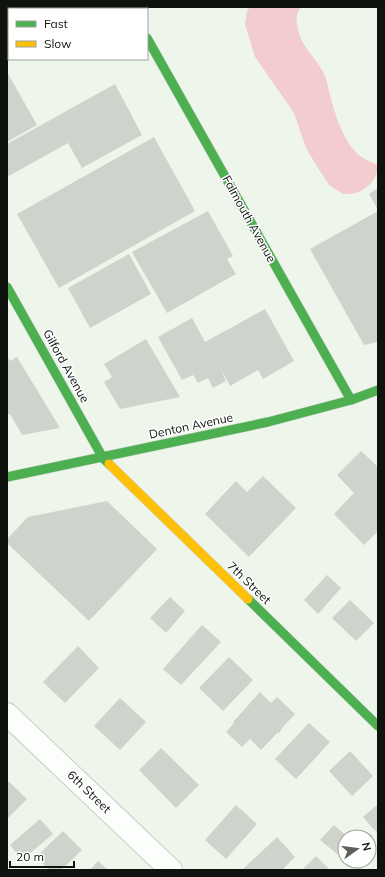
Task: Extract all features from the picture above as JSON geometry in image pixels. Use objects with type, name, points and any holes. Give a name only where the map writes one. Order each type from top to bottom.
[{"type":"street","name":"Falmouth Avenue","points":[[148,40],[351,400]]},
{"type":"street","name":"Gilford Avenue","points":[[7,287],[103,458]]},
{"type":"street","name":"Denton Avenue","points":[[7,477],[103,458],[268,422],[351,400],[378,390]]},
{"type":"street","name":"7th Street","points":[[103,458],[378,726]]},
{"type":"street","name":"6th Street","points":[[7,714],[171,870]]},
{"type":"shaded area","points":[[250,7],[301,7],[297,19],[299,33],[303,43],[324,75],[339,124],[355,152],[378,165],[378,170],[374,179],[364,189],[356,193],[343,194],[329,185],[318,168],[306,148],[294,113],[255,57],[245,24],[247,11]]},
{"type":"building","points":[[7,7],[32,7],[8,8],[7,26]]},
{"type":"building","points":[[7,72],[37,125],[7,142]]},
{"type":"building","points":[[115,84],[142,135],[82,168],[68,143],[7,177],[7,144]]},
{"type":"building","points":[[154,137],[195,211],[59,288],[17,214]]},
{"type":"building","points":[[378,188],[378,210],[369,194]]},
{"type":"building","points":[[208,211],[233,256],[227,259],[236,274],[167,313],[132,252]]},
{"type":"building","points":[[378,211],[378,342],[364,345],[310,249]]},
{"type":"building","points":[[129,254],[151,294],[90,328],[68,288]]},
{"type":"building","points":[[265,309],[294,361],[263,379],[258,370],[230,386],[220,367],[226,381],[213,388],[208,378],[198,383],[193,375],[182,380],[158,337],[192,318],[205,342]]},
{"type":"building","points":[[146,339],[180,397],[120,409],[104,382],[112,377],[104,364]]},
{"type":"building","points":[[7,356],[10,361],[17,357],[60,428],[22,435],[10,414],[7,415]]},
{"type":"building","points":[[361,451],[378,467],[378,531],[364,545],[334,514],[354,493],[337,475]]},
{"type":"building","points":[[263,476],[296,508],[249,557],[205,514],[236,481],[247,492]]},
{"type":"building","points":[[107,501],[157,549],[89,621],[7,543],[7,539],[28,517]]},
{"type":"building","points":[[327,575],[341,588],[318,614],[304,600]]},
{"type":"building","points":[[170,597],[185,611],[166,633],[150,618]]},
{"type":"building","points":[[350,600],[374,623],[356,641],[332,618]]},
{"type":"building","points":[[202,625],[221,642],[181,685],[163,669]]},
{"type":"building","points":[[78,646],[99,668],[65,703],[43,682]]},
{"type":"building","points":[[229,657],[253,680],[223,711],[199,688]]},
{"type":"building","points":[[260,692],[271,703],[277,697],[295,714],[279,733],[278,732],[261,750],[250,739],[242,747],[226,732]]},
{"type":"building","points":[[120,698],[146,722],[120,750],[94,726]]},
{"type":"building","points":[[309,723],[330,742],[296,779],[275,759]]},
{"type":"building","points":[[161,748],[199,785],[176,808],[139,770]]},
{"type":"building","points":[[350,751],[373,776],[352,796],[329,771]]},
{"type":"building","points":[[8,781],[27,799],[7,819],[7,782]]},
{"type":"building","points":[[378,804],[378,834],[377,829],[374,829],[363,817]]},
{"type":"building","points":[[236,805],[257,824],[226,859],[205,840]]},
{"type":"building","points":[[40,819],[53,834],[22,860],[10,845]]},
{"type":"building","points":[[334,825],[339,829],[337,829],[337,854],[320,840]]},
{"type":"building","points":[[63,831],[82,850],[61,870],[49,870],[36,857]]},
{"type":"building","points":[[277,837],[295,857],[282,870],[242,870]]},
{"type":"building","points":[[316,856],[330,870],[302,870]]},
{"type":"building","points":[[98,861],[108,870],[90,870]]},
{"type":"traffic: fast","points":[[148,40],[351,400]]},
{"type":"traffic: fast","points":[[7,287],[103,458],[109,464]]},
{"type":"traffic: fast","points":[[7,477],[268,422],[351,400],[378,390]]},
{"type":"traffic: fast","points":[[248,599],[378,726]]},
{"type":"traffic: slow","points":[[109,464],[248,599]]}]
